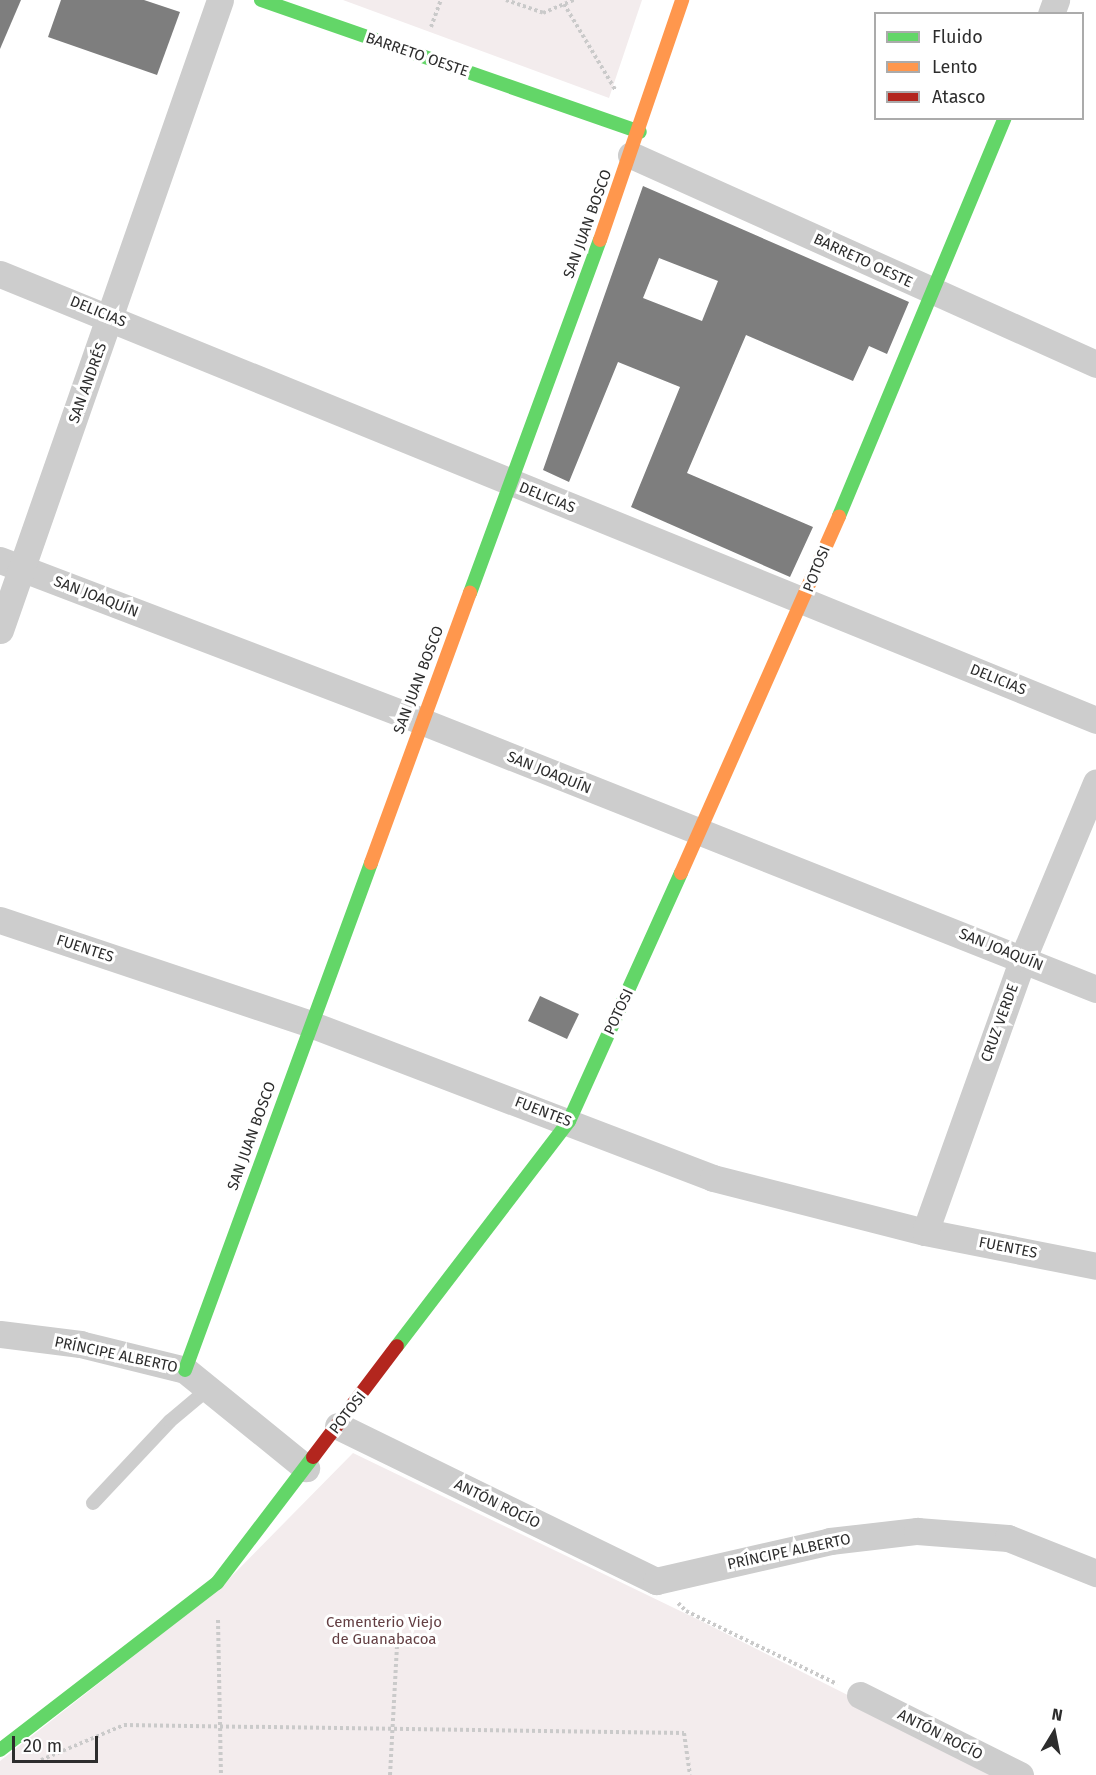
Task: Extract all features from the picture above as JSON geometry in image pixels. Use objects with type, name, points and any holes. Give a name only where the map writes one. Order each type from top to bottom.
[{"type":"street","name":"SAN ANDRÉS","points":[[0,630],[11,564],[111,317],[220,0]]},
{"type":"street","name":"BARRETO OESTE","points":[[261,0],[636,144],[931,292],[1096,364]]},
{"type":"street","name":"SAN JUAN BOSCO","points":[[185,1370],[421,721],[636,144],[682,0]]},
{"type":"street","name":"POTOSI","points":[[0,1750],[217,1583],[569,1121],[804,601],[1004,120]]},
{"type":"street","name":"DELICIAS","points":[[0,274],[111,317],[510,483],[1096,720]]},
{"type":"street","name":"SAN JOAQUÍN","points":[[11,564],[421,721],[700,834],[1023,958],[1096,989]]},
{"type":"street","name":"CRUZ VERDE","points":[[925,1232],[1023,958],[1096,783]]},
{"type":"street","name":"FUENTES","points":[[0,920],[310,1023],[713,1178],[925,1232],[1096,1266]]},
{"type":"street","name":"PRÍNCIPE ALBERTO","points":[[0,1334],[80,1344],[185,1370],[306,1468]]},
{"type":"street","name":"ANTÓN ROCÍO","points":[[338,1426],[656,1581]]},
{"type":"street","name":"PRÍNCIPE ALBERTO","points":[[656,1581],[830,1541],[917,1531],[1008,1538],[1096,1573]]},
{"type":"street","name":"ANTÓN ROCÍO","points":[[860,1695],[1020,1775]]},
{"type":"lane","points":[[93,1503],[170,1421],[208,1389]]},
{"type":"path","points":[[506,0],[543,13],[574,0]]},
{"type":"path","points":[[564,4],[617,93]]},
{"type":"path","points":[[656,1581],[686,1611],[860,1695]]},
{"type":"path","points":[[217,1583],[221,1775]]},
{"type":"path","points":[[390,1775],[398,1626]]},
{"type":"path","points":[[37,1761],[124,1725],[684,1733],[690,1775]]},
{"type":"green space","points":[[343,0],[642,0],[609,98]]},
{"type":"green space","name":"Cementerio Viejo de Guanabacoa","points":[[353,1453],[701,1621],[1006,1775],[0,1775],[0,1761],[220,1588]]},
{"type":"building","points":[[0,0],[21,0],[0,49]]},
{"type":"building","points":[[61,0],[144,0],[180,12],[157,75],[48,37]]},
{"type":"building","points":[[643,186],[909,302],[887,354],[869,346],[853,381],[746,335],[687,473],[813,527],[790,577],[631,507],[680,387],[618,362],[569,482],[543,470]],"holes":[[[659,258],[718,281],[702,321],[643,298]]]},
{"type":"building","points":[[540,996],[579,1014],[567,1039],[528,1021]]},
{"type":"traffic: fast","points":[[261,0],[640,132]]},
{"type":"traffic: fast","points":[[839,516],[1004,120]]},
{"type":"traffic: fast","points":[[470,593],[600,240]]},
{"type":"traffic: fast","points":[[185,1370],[371,863]]},
{"type":"traffic: fast","points":[[397,1346],[569,1121],[681,873]]},
{"type":"traffic: fast","points":[[0,1750],[217,1583],[313,1457]]},
{"type":"traffic: slow","points":[[600,240],[682,0]]},
{"type":"traffic: slow","points":[[681,873],[839,516]]},
{"type":"traffic: slow","points":[[371,863],[470,593]]},
{"type":"traffic: jam","points":[[313,1457],[397,1346]]}]
